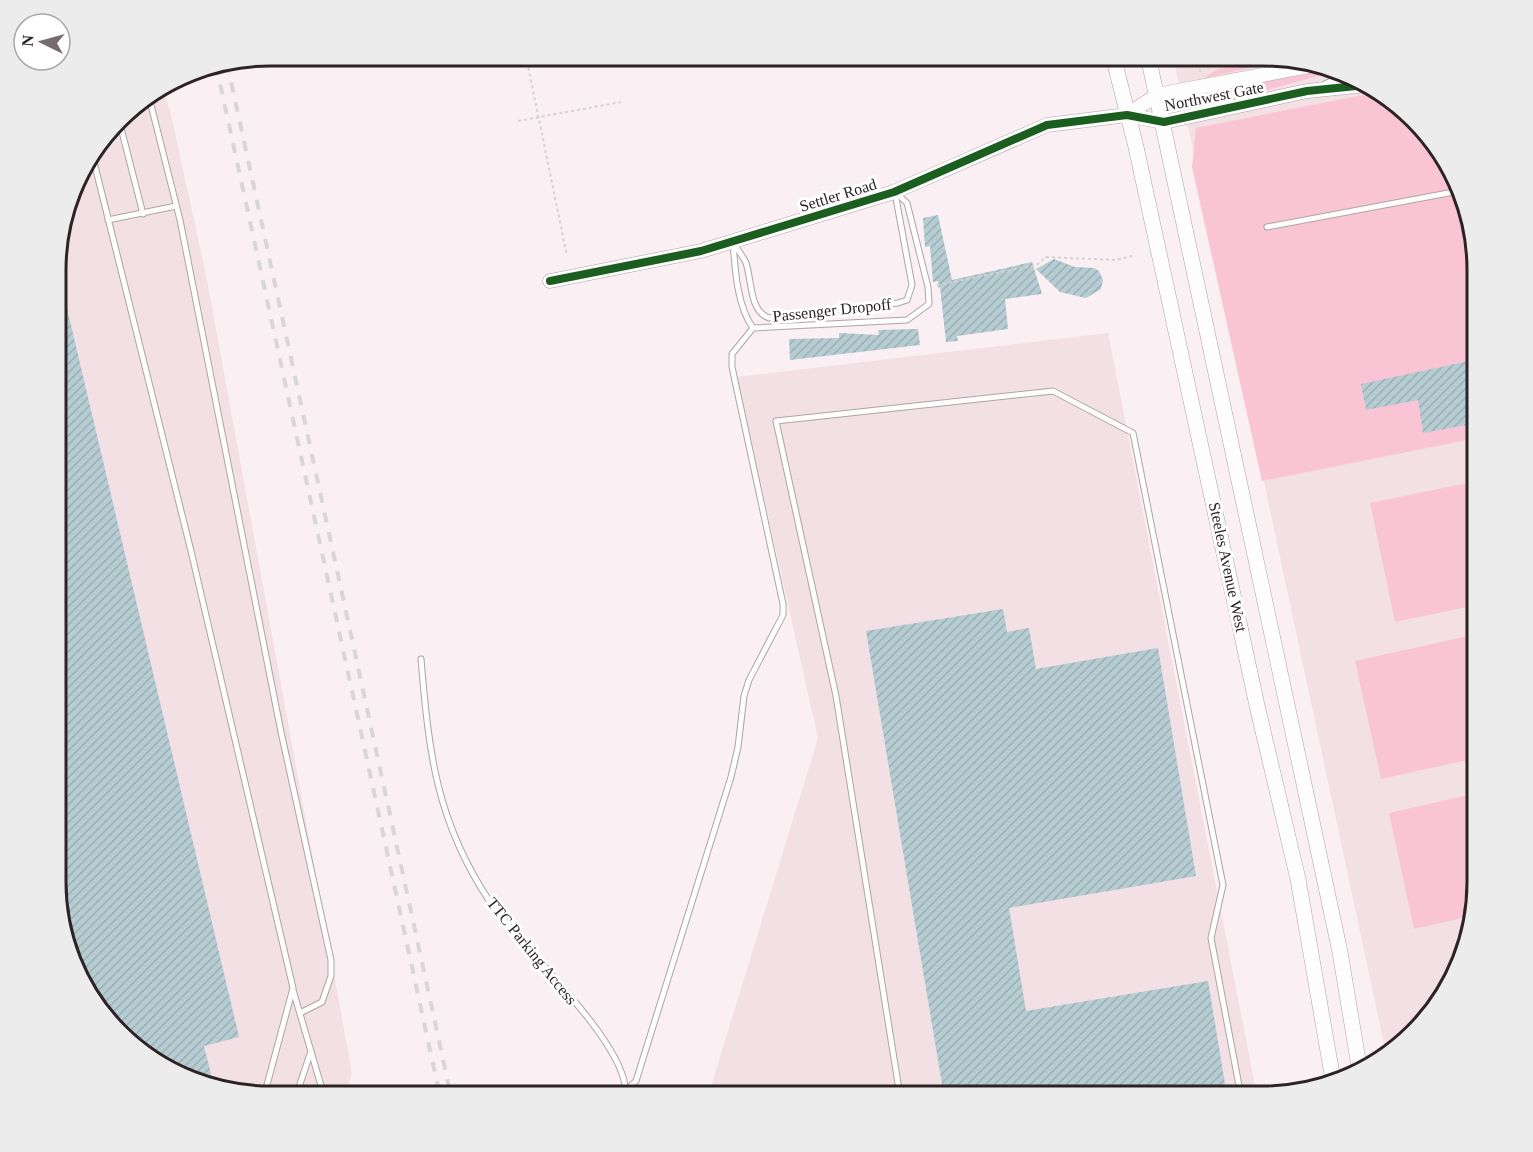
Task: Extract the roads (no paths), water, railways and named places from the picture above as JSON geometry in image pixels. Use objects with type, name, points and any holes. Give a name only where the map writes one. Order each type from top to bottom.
[{"type":"main road","name":"Steeles Avenue West","points":[[1115,66],[1136,147],[1258,710],[1298,879],[1333,1073]]},
{"type":"main road","name":"Steeles Avenue West","points":[[1150,66],[1340,952],[1358,1062]]},
{"type":"street","name":"Northwest Gate","points":[[1127,115],[1157,95],[1292,68]]},
{"type":"street","name":"Northwest Gate","points":[[1127,115],[1164,122],[1306,91],[1352,86]]},
{"type":"street","name":"Settler Road","points":[[550,281],[733,242],[894,192],[1047,125],[1127,115]]},
{"type":"lane","name":"Northwest Gate","points":[[1306,91],[1333,79]]},
{"type":"lane","points":[[151,105],[176,206],[281,732],[331,960],[331,976],[322,1002],[300,1013]]},
{"type":"lane","points":[[122,130],[143,214]]},
{"type":"lane","points":[[95,165],[191,551],[293,988],[321,1086]]},
{"type":"lane","points":[[631,1086],[636,1081],[730,777],[749,680],[783,615],[783,604],[732,367],[732,354],[753,328],[907,320],[929,304],[928,287],[907,203],[894,192]]},
{"type":"lane","name":"Passenger Dropoff","points":[[733,242],[746,261],[756,307],[763,316],[769,318],[898,303],[907,300],[912,285],[894,192]]},
{"type":"lane","points":[[1267,227],[1451,192]]},
{"type":"lane","points":[[108,220],[176,206]]},
{"type":"lane","points":[[733,242],[736,273],[746,317],[753,328]]},
{"type":"lane","points":[[898,1086],[836,696],[776,421],[1053,391],[1133,433],[1223,885],[1211,938],[1239,1086]]},
{"type":"lane","name":"TTC Parking Access","points":[[421,659],[434,776],[448,821],[468,865],[490,903],[601,1036],[618,1061],[625,1077],[625,1086]]},
{"type":"lane","points":[[267,1086],[293,988]]},
{"type":"lane","points":[[299,1086],[311,1049]]},
{"type":"railway","points":[[229,70],[449,1086]]},
{"type":"railway","points":[[218,73],[438,1086]]}]
